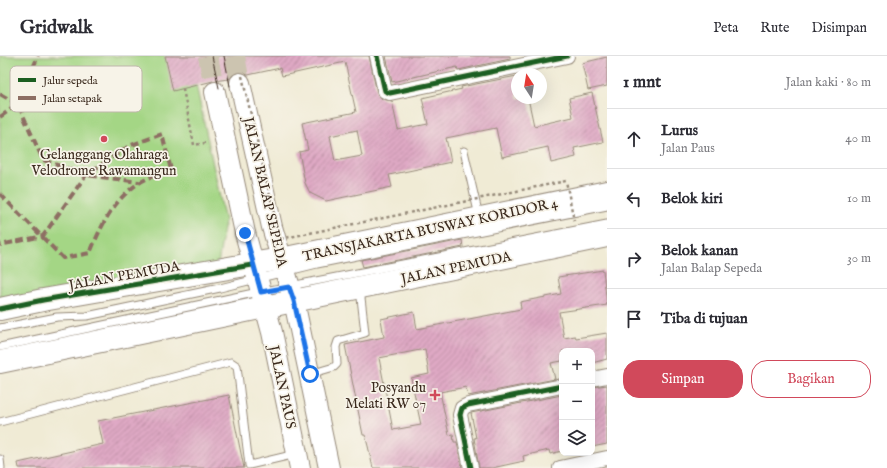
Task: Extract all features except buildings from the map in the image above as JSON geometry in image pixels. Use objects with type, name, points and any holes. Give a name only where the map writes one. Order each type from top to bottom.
[{"type":"main road","name":"JALAN BALAP SEPEDA","points":[[241,79],[272,227],[287,280]]},
{"type":"main road","name":"JALAN BALAP SEPEDA","points":[[215,92],[259,285]]},
{"type":"main road","name":"JALAN PEMUDA","points":[[0,309],[43,300],[259,285],[287,280],[480,218],[607,192]]},
{"type":"main road","name":"JALAN PEMUDA","points":[[0,362],[259,285],[287,280],[360,287],[607,236]]},
{"type":"main road","name":"JALAN PAUS","points":[[287,280],[310,374],[328,468]]},
{"type":"main road","name":"JALAN PAUS","points":[[259,285],[299,461]]},
{"type":"street","points":[[377,56],[385,91],[390,93],[567,56]]},
{"type":"street","points":[[595,378],[607,376]]},
{"type":"street","points":[[471,468],[460,415],[464,406],[559,387]]},
{"type":"street","points":[[560,468],[607,458]]},
{"type":"lane","points":[[464,151],[480,218]]},
{"type":"lane","name":"TRANSJAKARTA BUSWAY KORIDOR 4","points":[[287,280],[317,264],[607,206]]},
{"type":"lane","name":"TRANSJAKARTA BUSWAY KORIDOR 4","points":[[287,280],[607,224]]},
{"type":"lane","points":[[0,328],[43,318],[87,316],[259,285]]},
{"type":"lane","points":[[0,347],[259,285]]},
{"type":"lane","points":[[310,374],[334,367],[337,364],[336,347],[338,341],[365,333],[360,287]]},
{"type":"lane","points":[[0,422],[231,362],[237,366],[249,466],[299,461]]},
{"type":"lane","points":[[0,459],[1,468]]},
{"type":"path","points":[[241,79],[280,239],[566,181],[574,221]]},
{"type":"path","points":[[183,89],[194,145],[205,143]]},
{"type":"green space","name":"Gelanggang Olahraga Velodrome Rawamangun","points":[[0,56],[190,56],[225,221],[217,271],[0,309]]},
{"type":"tunnel","points":[[208,56],[215,92]]},
{"type":"tunnel","points":[[235,56],[240,83]]},
{"type":"tram line","points":[[212,56],[219,88]]},
{"type":"tram line","points":[[224,56],[230,86]]},
{"type":"marked path","points":[[34,66],[38,56]]},
{"type":"marked path","points":[[0,94],[10,100]]},
{"type":"marked path","points":[[0,117],[10,110]]},
{"type":"marked path","points":[[22,112],[43,160],[86,175],[139,182]]},
{"type":"marked path","points":[[0,194],[63,258],[90,253],[103,223],[122,197],[139,183],[150,177],[171,170],[162,134],[129,146],[86,175],[43,236],[0,245]]},
{"type":"cycle path","points":[[377,56],[385,91],[390,93],[567,56]]},
{"type":"cycle path","points":[[0,309],[43,300],[252,265]]},
{"type":"cycle path","points":[[471,468],[460,415],[462,408],[468,405],[559,387]]},
{"type":"place","name":"Gelanggang Olahraga Velodrome Rawamangun","points":[[104,139]]},
{"type":"place","name":"Posyandu Melati RW 07","points":[[435,395]]},
{"type":"route","points":[[245,233],[252,264],[261,292],[289,287],[294,301],[310,374]]}]
